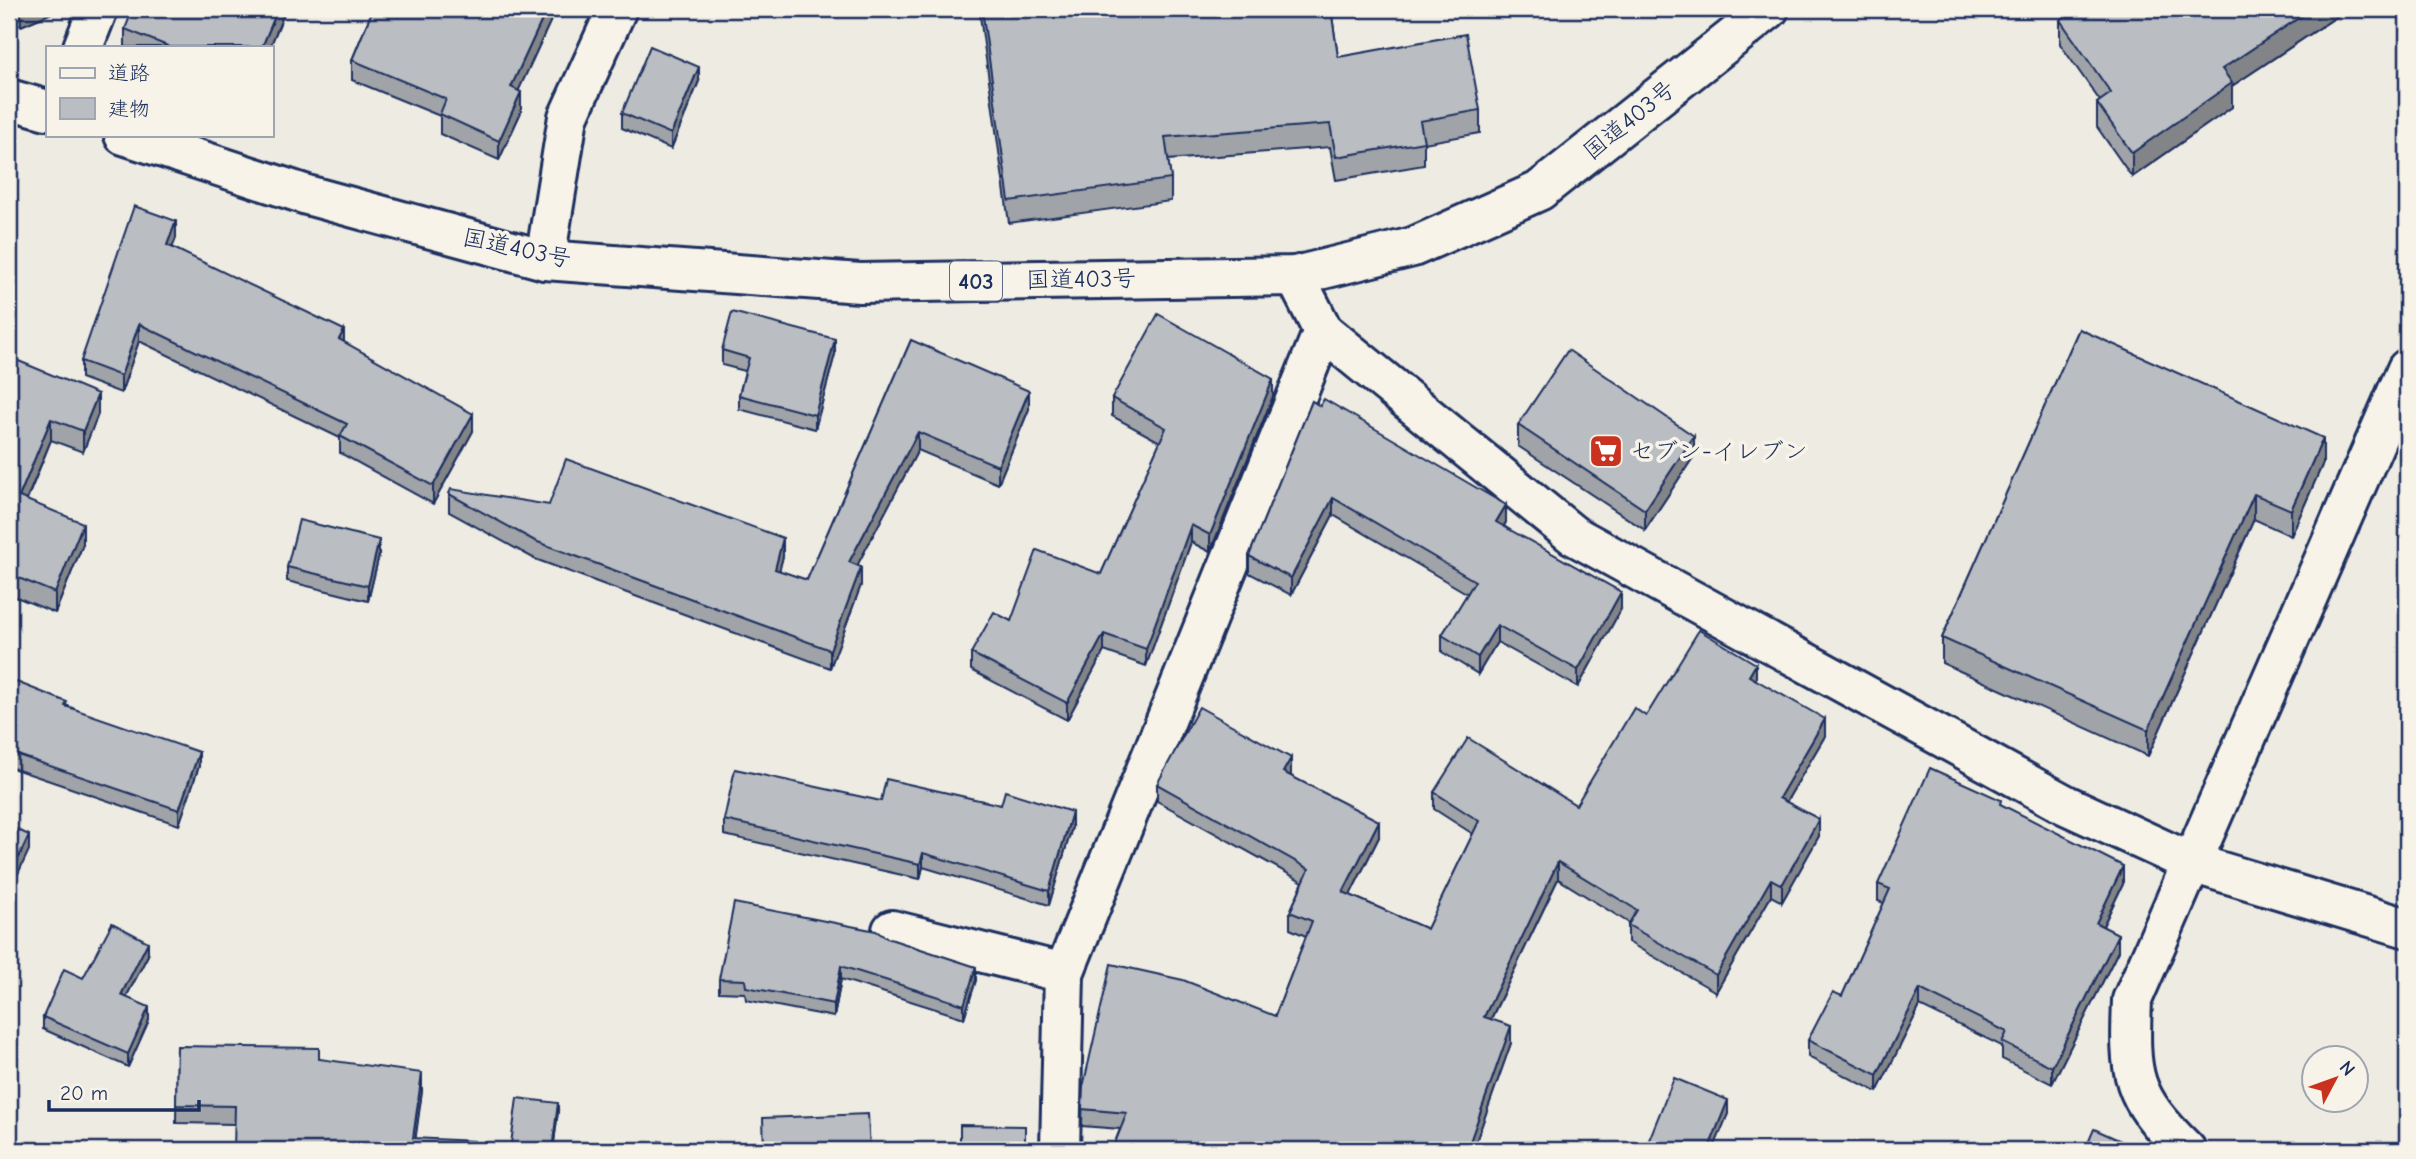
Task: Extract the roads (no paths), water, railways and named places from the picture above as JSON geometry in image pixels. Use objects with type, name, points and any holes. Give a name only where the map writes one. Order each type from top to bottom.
[{"type":"main road","points":[[83,46],[98,9]]},
{"type":"main road","points":[[545,260],[568,117],[617,9]]},
{"type":"main road","name":"国道403号","points":[[127,136],[306,195],[545,260],[860,283],[1295,276],[1413,247],[1539,191],[1751,14]]},
{"type":"main road","points":[[9,99],[46,110]]},
{"type":"main road","points":[[1295,276],[1323,331],[1573,535],[2066,805],[2192,863],[2407,928]]},
{"type":"main road","points":[[1060,1150],[1064,973],[1323,331]]},
{"type":"main road","points":[[2186,1150],[2142,1101],[2130,1058],[2132,1000],[2407,369]]},
{"type":"main road","points":[[892,930],[1064,973]]},
{"type":"place","name":"セブン-イレブン","points":[[1606,451]]}]
